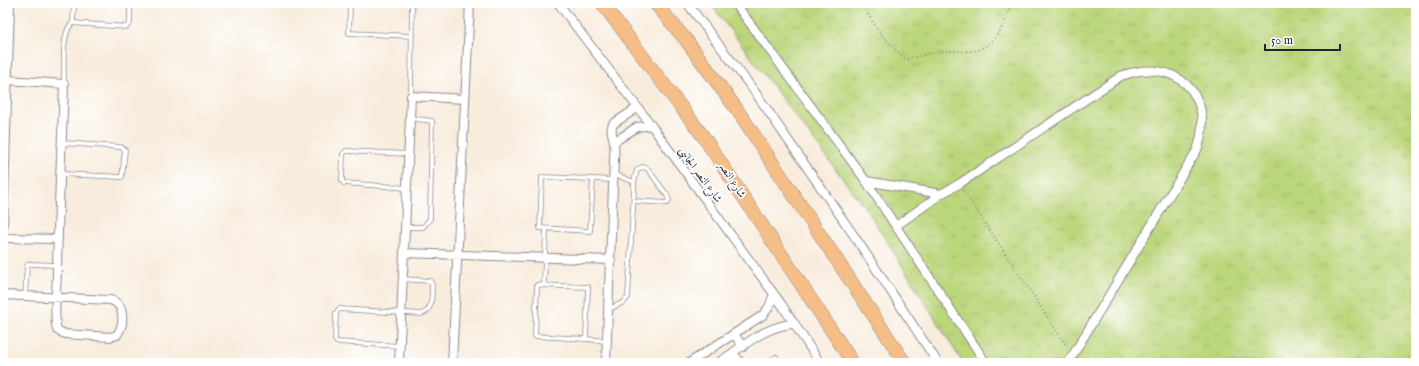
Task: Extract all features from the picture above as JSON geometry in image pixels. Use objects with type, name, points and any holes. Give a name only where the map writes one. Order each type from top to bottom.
[{"type":"main road","name":"شارع النصر","points":[[602,3],[703,136],[853,363]]},
{"type":"main road","points":[[655,3],[686,40],[738,112],[905,363]]},
{"type":"street","points":[[3,228],[10,3]]},
{"type":"street","points":[[452,363],[456,255],[470,3]]},
{"type":"street","name":"شارع النصر الجانبى","points":[[558,3],[651,125],[774,294],[820,363]]},
{"type":"street","points":[[687,3],[755,92],[859,243],[938,363]]},
{"type":"street","points":[[735,3],[866,181],[986,363]]},
{"type":"street","points":[[3,11],[10,19]]},
{"type":"street","points":[[896,226],[941,194],[959,184],[1121,76],[1135,71],[1148,69],[1169,74],[1187,85],[1196,96],[1201,109],[1203,123],[1202,137],[1197,150],[1068,363]]},
{"type":"street","points":[[3,295],[57,298],[110,300],[117,302],[122,311],[119,332],[110,337],[59,333],[56,328],[57,298],[58,265],[58,239],[64,84],[8,80]]},
{"type":"street","points":[[399,363],[411,96],[465,99]]},
{"type":"street","points":[[606,363],[614,177],[614,142],[611,134],[613,124],[637,108]]},
{"type":"street","points":[[614,142],[637,127],[651,125]]},
{"type":"street","points":[[866,181],[941,194]]},
{"type":"street","points":[[3,238],[58,239]]},
{"type":"street","points":[[404,253],[545,259],[610,260]]},
{"type":"street","points":[[689,363],[763,315],[769,307],[774,294]]},
{"type":"street","points":[[718,363],[771,329],[783,325],[795,324]]},
{"type":"street","points":[[734,334],[743,347]]},
{"type":"street","points":[[733,353],[741,363]]},
{"type":"lane","points":[[73,23],[74,3]]},
{"type":"lane","points":[[64,84],[65,34],[69,25],[73,23],[126,26],[130,23],[130,3]]},
{"type":"lane","points":[[350,3],[350,34],[412,36]]},
{"type":"lane","points":[[411,96],[412,3]]},
{"type":"lane","points":[[405,227],[423,227],[430,219],[432,120],[410,118]]},
{"type":"lane","points":[[61,174],[122,177],[124,150],[121,147],[62,143]]},
{"type":"lane","points":[[407,188],[344,183],[342,181],[343,154],[346,150],[408,154]]},
{"type":"lane","points":[[608,309],[624,302],[628,297],[634,182],[639,168],[647,168],[667,195],[669,201],[667,204],[634,201]]},
{"type":"lane","points":[[593,179],[590,231],[546,230],[540,228],[542,177],[593,179],[614,177],[634,182]]},
{"type":"lane","points":[[544,285],[546,230]]},
{"type":"lane","points":[[25,296],[27,266],[29,264],[58,265]]},
{"type":"lane","points":[[400,346],[337,342],[335,340],[336,312],[339,310],[402,313],[427,312],[430,308],[432,285],[430,282],[426,280],[403,279]]},
{"type":"lane","points":[[586,339],[588,287],[537,285],[535,336],[607,341]]},
{"type":"lane","points":[[766,363],[776,357]]},
{"type":"path","points":[[870,3],[867,11],[871,20],[902,57],[907,58],[945,51],[971,51],[980,49],[994,39],[1003,29],[1010,3]]},
{"type":"path","points":[[959,184],[1073,356]]},
{"type":"green space","points":[[710,3],[1416,3],[1416,363],[963,363],[871,216]]}]
